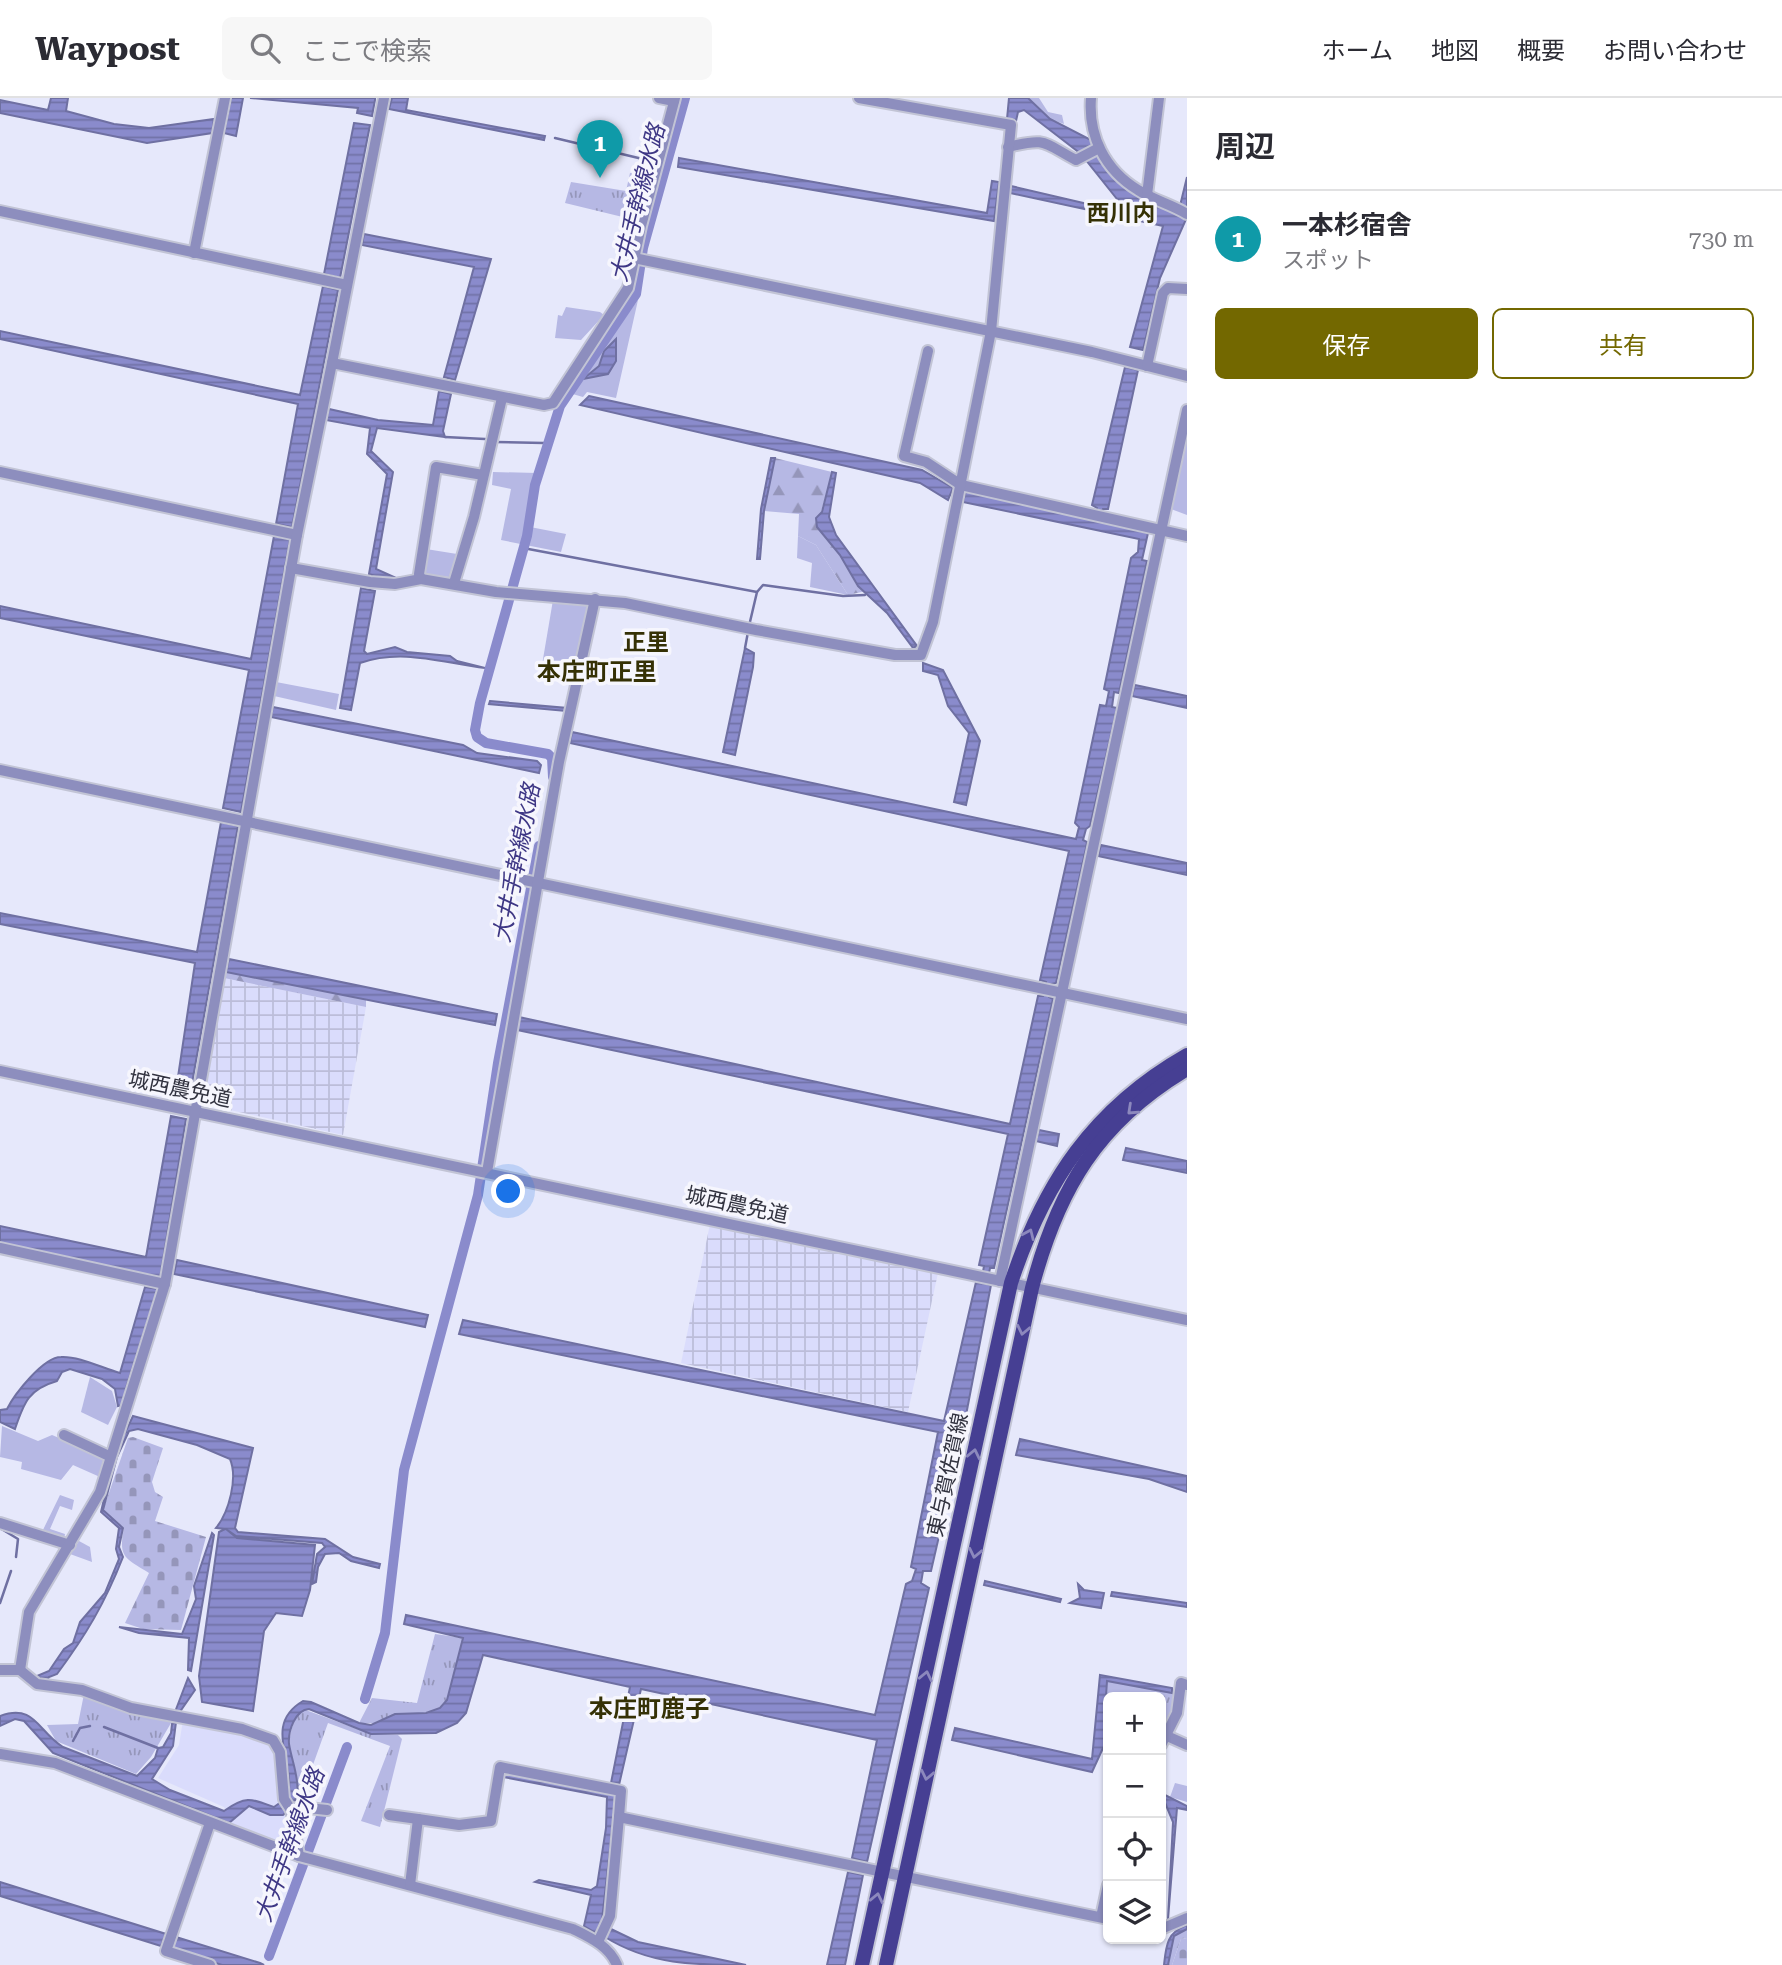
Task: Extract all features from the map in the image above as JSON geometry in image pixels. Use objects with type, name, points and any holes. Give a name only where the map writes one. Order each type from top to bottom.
[{"type":"main road","name":"東与賀佐賀線","points":[[862,1965],[995,1280],[1079,1146],[1128,1094],[1187,1055]]},
{"type":"main road","name":"東与賀佐賀線","points":[[886,1965],[1032,1287],[1050,1226],[1070,1184],[1092,1152],[1138,1104],[1187,1069]]},
{"type":"street","points":[[194,253],[225,98]]},
{"type":"street","points":[[20,1671],[29,1612],[100,1492],[165,1284],[297,535],[384,98]]},
{"type":"street","points":[[332,363],[533,404],[553,403],[592,341],[621,303],[639,259],[675,100],[659,98]]},
{"type":"street","points":[[291,568],[370,582],[395,584],[421,579],[511,593],[594,599],[895,655],[921,655],[933,621],[990,331],[1011,125],[859,98]]},
{"type":"street","points":[[1091,98],[1092,125],[1097,148],[1107,164],[1147,195],[1182,211]]},
{"type":"street","points":[[1147,195],[1159,98]]},
{"type":"street","points":[[1008,147],[1043,141],[1054,144],[1072,158],[1083,158],[1097,148]]},
{"type":"street","points":[[0,211],[346,285]]},
{"type":"street","points":[[639,259],[990,331],[1187,376]]},
{"type":"street","points":[[1147,366],[1162,296],[1168,288],[1187,289]]},
{"type":"street","points":[[928,351],[904,456],[926,462],[961,485],[1187,536]]},
{"type":"street","points":[[454,583],[502,398]]},
{"type":"street","points":[[995,1280],[1052,991],[1187,410]]},
{"type":"street","points":[[421,579],[419,574],[436,467],[483,475]]},
{"type":"street","points":[[0,472],[297,535]]},
{"type":"street","points":[[482,1171],[554,763],[594,599]]},
{"type":"street","points":[[0,770],[1187,1019]]},
{"type":"street","name":"城西農免道","points":[[0,1072],[1187,1320]]},
{"type":"street","points":[[0,1248],[165,1284]]},
{"type":"street","points":[[64,1435],[109,1457]]},
{"type":"street","points":[[0,1523],[70,1545]]},
{"type":"street","points":[[0,1670],[20,1671],[37,1684],[82,1690],[131,1708],[243,1729],[273,1740],[280,1752],[284,1799],[291,1810],[299,1856]]},
{"type":"street","points":[[1166,1736],[1184,1684]]},
{"type":"street","points":[[1166,1741],[1187,1745]]},
{"type":"street","points":[[0,1754],[55,1763],[299,1856],[602,1934]]},
{"type":"street","points":[[389,1815],[458,1825],[491,1821],[500,1767],[621,1791],[610,1916],[602,1934]]},
{"type":"street","points":[[291,1810],[299,1807],[324,1810]]},
{"type":"street","points":[[619,1817],[1103,1918]]},
{"type":"street","points":[[410,1885],[418,1819]]},
{"type":"street","points":[[210,1823],[166,1951],[210,1965]]},
{"type":"street","points":[[1166,1927],[1187,1918]]},
{"type":"street","points":[[602,1934],[617,1965]]},
{"type":"shaded area","points":[[51,98],[68,98],[66,111],[114,124],[149,128],[214,119],[212,133],[147,143],[0,113],[0,100],[48,110]]},
{"type":"shaded area","points":[[231,98],[243,98],[236,136],[224,133]]},
{"type":"shaded area","points":[[250,98],[375,100],[372,116],[357,113],[358,108]]},
{"type":"shaded area","points":[[392,98],[408,98],[406,110],[545,136],[544,140],[389,109]]},
{"type":"shaded area","points":[[1009,98],[1028,98],[1050,119],[1091,140],[1110,173],[1128,190],[1178,214],[1187,177],[1187,217],[1160,278],[1143,350],[1130,347],[1163,226],[1010,193],[1011,186],[1122,212],[1127,205],[1117,199],[1081,154],[1024,110],[1018,112],[1016,121],[1007,119]]},
{"type":"shaded area","points":[[354,123],[370,125],[340,278],[324,274]]},
{"type":"shaded area","points":[[679,158],[987,213],[992,181],[999,182],[994,221],[678,167]]},
{"type":"shaded area","points":[[364,234],[491,259],[455,380],[444,377],[474,267],[362,245]]},
{"type":"shaded area","points":[[323,286],[338,290],[292,527],[276,524],[298,404],[0,339],[0,331],[300,395]]},
{"type":"shaded area","points":[[616,339],[616,361],[608,374],[583,379],[599,366],[604,351]]},
{"type":"shaded area","points":[[1125,367],[1138,370],[1108,509],[1103,509],[1100,521],[1148,533],[1142,560],[1147,561],[1119,693],[1114,692],[1112,707],[1117,708],[1090,826],[1086,829],[1083,840],[1087,842],[1086,848],[1056,983],[1051,984],[1049,997],[1053,999],[994,1268],[990,1268],[987,1284],[991,1285],[962,1436],[931,1571],[923,1571],[921,1583],[929,1588],[867,1862],[852,1858],[877,1740],[641,1689],[619,1785],[611,1783],[630,1687],[483,1655],[466,1713],[457,1723],[436,1733],[371,1734],[309,1709],[304,1710],[293,1722],[289,1739],[297,1782],[291,1808],[283,1815],[270,1815],[249,1806],[229,1823],[53,1753],[24,1721],[15,1719],[0,1726],[0,1716],[21,1713],[29,1716],[63,1747],[137,1776],[155,1758],[158,1748],[163,1747],[171,1733],[172,1724],[176,1722],[173,1746],[152,1779],[170,1790],[224,1811],[248,1800],[274,1807],[288,1797],[288,1771],[282,1733],[284,1721],[303,1701],[359,1723],[371,1725],[395,1714],[426,1713],[440,1708],[447,1700],[463,1638],[404,1624],[406,1615],[875,1715],[906,1584],[912,1581],[916,1569],[911,1567],[938,1432],[459,1334],[463,1320],[944,1421],[976,1282],[981,1283],[984,1266],[979,1265],[1008,1134],[517,1030],[519,1017],[1010,1124],[1038,996],[1043,996],[1046,982],[1040,980],[1069,851],[570,743],[572,732],[1076,839],[1079,827],[1075,823],[1100,705],[1106,706],[1109,691],[1104,689],[1131,558],[1138,552],[1139,539],[963,502],[966,491],[1094,520],[1097,508],[1092,505]]},
{"type":"shaded area","points":[[439,391],[451,394],[443,431],[445,437],[377,428],[371,451],[393,472],[376,569],[396,578],[411,577],[390,579],[374,576],[369,574],[387,474],[367,454],[370,428],[326,420],[329,409],[378,420],[433,425]]},
{"type":"shaded area","points":[[589,396],[922,470],[953,488],[948,500],[920,483],[580,405]]},
{"type":"shaded area","points":[[771,458],[775,458],[764,511],[760,559],[757,559],[761,509]]},
{"type":"shaded area","points":[[832,472],[836,473],[829,517],[836,535],[917,646],[913,648],[887,613],[858,586],[840,555],[817,527],[816,518],[822,512]]},
{"type":"shaded area","points":[[274,536],[290,539],[241,812],[223,808],[249,670],[0,618],[0,606],[251,659]]},
{"type":"shaded area","points":[[361,588],[375,591],[364,651],[367,654],[395,647],[407,652],[450,656],[457,661],[485,668],[407,657],[360,663],[351,710],[340,708]]},
{"type":"shaded area","points":[[745,648],[754,653],[753,667],[735,755],[723,752]]},
{"type":"shaded area","points":[[923,663],[943,670],[980,741],[966,805],[954,802],[969,733],[948,706],[938,675],[923,671]]},
{"type":"shaded area","points":[[1135,685],[1187,696],[1187,708],[1132,696]]},
{"type":"shaded area","points":[[490,701],[567,708],[566,711],[489,704]]},
{"type":"shaded area","points":[[273,707],[463,745],[477,753],[537,761],[541,765],[539,773],[271,717]]},
{"type":"shaded area","points":[[221,822],[238,826],[189,1100],[175,1097],[195,963],[0,924],[0,913],[197,952]]},
{"type":"shaded area","points":[[1101,845],[1187,863],[1187,875],[1098,856]]},
{"type":"shaded area","points":[[229,959],[497,1014],[495,1025],[226,972]]},
{"type":"shaded area","points":[[224,978],[366,1007],[343,1135],[207,1105],[208,1071]]},
{"type":"shaded area","points":[[171,1116],[186,1119],[160,1278],[0,1243],[0,1226],[146,1257]]},
{"type":"shaded area","points":[[1039,1130],[1059,1134],[1057,1146],[1036,1141]]},
{"type":"shaded area","points":[[1126,1148],[1187,1161],[1187,1173],[1123,1160]]},
{"type":"shaded area","points":[[710,1224],[938,1273],[908,1412],[681,1363]]},
{"type":"shaded area","points":[[177,1260],[428,1315],[425,1327],[174,1274]]},
{"type":"shaded area","points":[[145,1287],[158,1289],[126,1388],[124,1405],[118,1406],[115,1389],[102,1379],[70,1369],[62,1372],[57,1381],[40,1388],[29,1398],[15,1429],[0,1422],[0,1410],[7,1409],[30,1378],[54,1359],[75,1358],[120,1373]]},
{"type":"shaded area","points":[[133,1416],[253,1448],[235,1528],[238,1532],[325,1539],[353,1557],[380,1564],[379,1568],[351,1561],[339,1553],[325,1554],[318,1567],[316,1582],[312,1584],[317,1554],[325,1547],[322,1543],[236,1536],[226,1529],[237,1538],[315,1545],[310,1590],[302,1616],[276,1613],[264,1631],[253,1711],[202,1702],[199,1676],[219,1532],[225,1529],[216,1528],[228,1504],[233,1485],[230,1459],[197,1445],[138,1429],[129,1431],[117,1457],[103,1510],[123,1528],[119,1547],[123,1557],[102,1604],[67,1660],[57,1674],[49,1677],[46,1682],[36,1679],[49,1671],[64,1649],[73,1643],[80,1622],[105,1593],[119,1559],[116,1549],[119,1528],[101,1512],[114,1456]]},
{"type":"shaded area","points":[[1020,1439],[1187,1476],[1187,1492],[1149,1479],[1016,1455]]},
{"type":"shaded area","points":[[212,1533],[214,1535],[191,1671],[188,1670],[189,1638],[139,1633],[119,1627],[182,1634],[196,1599],[194,1586]]},
{"type":"shaded area","points":[[985,1581],[1061,1599],[1060,1602],[984,1585]]},
{"type":"shaded area","points":[[1078,1584],[1084,1590],[1104,1593],[1101,1608],[1070,1603],[1080,1598]]},
{"type":"shaded area","points":[[1112,1592],[1187,1603],[1187,1607],[1111,1596]]},
{"type":"shaded area","points":[[1100,1675],[1172,1688],[1172,1693],[1107,1681],[1106,1692],[1103,1692],[1103,1748],[1092,1772],[952,1740],[955,1728],[1092,1759]]},
{"type":"shaded area","points":[[188,1678],[195,1690],[179,1713],[175,1712]]},
{"type":"shaded area","points":[[183,1720],[270,1741],[281,1771],[282,1799],[294,1852],[234,1828],[224,1807],[158,1778],[179,1745]]},
{"type":"shaded area","points":[[504,1773],[616,1795],[602,1920],[596,1933],[584,1926],[591,1895],[535,1882],[539,1880],[591,1890],[597,1886],[606,1828],[607,1797],[503,1777]]},
{"type":"shaded area","points":[[1166,1796],[1187,1806],[1187,1810],[1177,1808],[1168,1919],[1173,1822],[1166,1805]]},
{"type":"shaded area","points":[[848,1872],[863,1875],[845,1965],[827,1965]]},
{"type":"shaded area","points":[[0,1882],[166,1934],[161,1946],[0,1896]]},
{"type":"shaded area","points":[[1187,1925],[1187,1929],[1174,1936],[1168,1965],[1164,1965],[1171,1936]]},
{"type":"shaded area","points":[[611,1929],[638,1942],[746,1965],[690,1964],[656,1958],[605,1937]]},
{"type":"shaded area","points":[[176,1937],[264,1965],[222,1965],[172,1949]]},
{"type":"green space","points":[[1028,98],[1039,98],[1048,112],[1062,115],[1064,124],[1050,119]]},
{"type":"green space","points":[[630,173],[649,176],[635,220],[565,203],[571,182],[626,191]]},
{"type":"green space","points":[[638,300],[616,398],[587,392],[583,397],[569,393]]},
{"type":"green space","points":[[566,307],[600,312],[604,315],[581,340],[555,338],[558,315],[562,316]]},
{"type":"green space","points":[[1187,434],[1187,515],[1171,509]]},
{"type":"green space","points":[[775,458],[832,472],[817,527],[840,555],[857,586],[866,591],[848,595],[816,545],[798,536],[799,514],[764,511]]},
{"type":"green space","points":[[493,472],[537,473],[525,526],[566,534],[561,552],[501,540],[511,489],[492,485]]},
{"type":"green space","points":[[798,536],[816,545],[848,595],[810,587],[812,563],[797,558]]},
{"type":"green space","points":[[426,549],[457,554],[449,577],[425,575],[422,570]]},
{"type":"green space","points":[[553,600],[592,602],[577,670],[542,665]]},
{"type":"green space","points":[[276,682],[339,694],[336,710],[274,696]]},
{"type":"green space","points":[[226,972],[366,999],[366,1007],[224,978]]},
{"type":"green space","points":[[90,1377],[112,1391],[117,1407],[108,1425],[81,1412]]},
{"type":"green space","points":[[2,1426],[38,1441],[52,1435],[105,1457],[100,1477],[73,1465],[61,1480],[21,1469],[22,1462],[0,1457]]},
{"type":"green space","points":[[133,1437],[163,1448],[152,1482],[155,1492],[163,1497],[155,1521],[206,1537],[181,1630],[143,1629],[125,1623],[149,1573],[125,1556],[122,1546],[124,1528],[103,1510],[128,1438]]},
{"type":"green space","points":[[60,1495],[74,1500],[72,1510],[60,1506],[50,1529],[65,1534],[64,1539],[42,1532]]},
{"type":"green space","points":[[79,1541],[90,1547],[92,1562],[70,1554]]},
{"type":"green space","points":[[435,1634],[463,1638],[447,1700],[440,1709],[379,1723],[359,1723],[372,1698],[417,1703]]},
{"type":"green space","points":[[1107,1681],[1177,1694],[1174,1712],[1166,1728],[1166,1692],[1106,1692]]},
{"type":"green space","points":[[84,1694],[174,1718],[151,1757],[136,1774],[56,1741],[47,1725],[78,1724]]},
{"type":"green space","points":[[303,1709],[371,1734],[398,1735],[402,1739],[380,1827],[361,1821],[390,1746],[328,1723],[300,1801],[295,1802],[289,1740],[296,1718]]},
{"type":"green space","points":[[1175,1783],[1187,1786],[1187,1802],[1170,1797]]},
{"type":"green space","points":[[1187,1929],[1187,1938],[1181,1939],[1172,1965],[1168,1965],[1174,1936]]},
{"type":"green space","points":[[1187,1938],[1187,1965],[1172,1965],[1181,1939]]},
{"type":"waterway","name":"大井手幹線水路","points":[[553,777],[552,758],[548,754],[486,743],[477,737],[475,730],[480,703],[527,536],[535,485],[560,406],[636,294],[643,248],[685,98]]},
{"type":"waterway","points":[[555,138],[651,161]]},
{"type":"waterway","points":[[445,437],[485,439]]},
{"type":"waterway","points":[[495,442],[544,443]]},
{"type":"waterway","points":[[523,548],[757,592],[763,585],[843,596],[865,595]]},
{"type":"waterway","points":[[749,626],[757,592]]},
{"type":"waterway","points":[[745,648],[748,632]]},
{"type":"waterway","name":"大井手幹線水路","points":[[365,1699],[385,1633],[404,1470],[478,1195],[498,1063],[539,846]]},
{"type":"waterway","points":[[0,1528],[18,1539],[16,1557]]},
{"type":"waterway","points":[[0,1603],[11,1571]]},
{"type":"waterway","points":[[73,1741],[80,1728],[90,1726]]},
{"type":"waterway","points":[[104,1727],[158,1748]]},
{"type":"waterway","name":"大井手幹線水路","points":[[269,1956],[347,1747]]},
{"type":"place","name":"一本杉宿舎","points":[[600,178]]},
{"type":"district","name":"西川内","points":[[1121,213]]},
{"type":"district","name":"正里","points":[[646,642]]},
{"type":"district","name":"本庄町正里","points":[[597,672]]},
{"type":"district","name":"本庄町鹿子","points":[[649,1709]]}]
